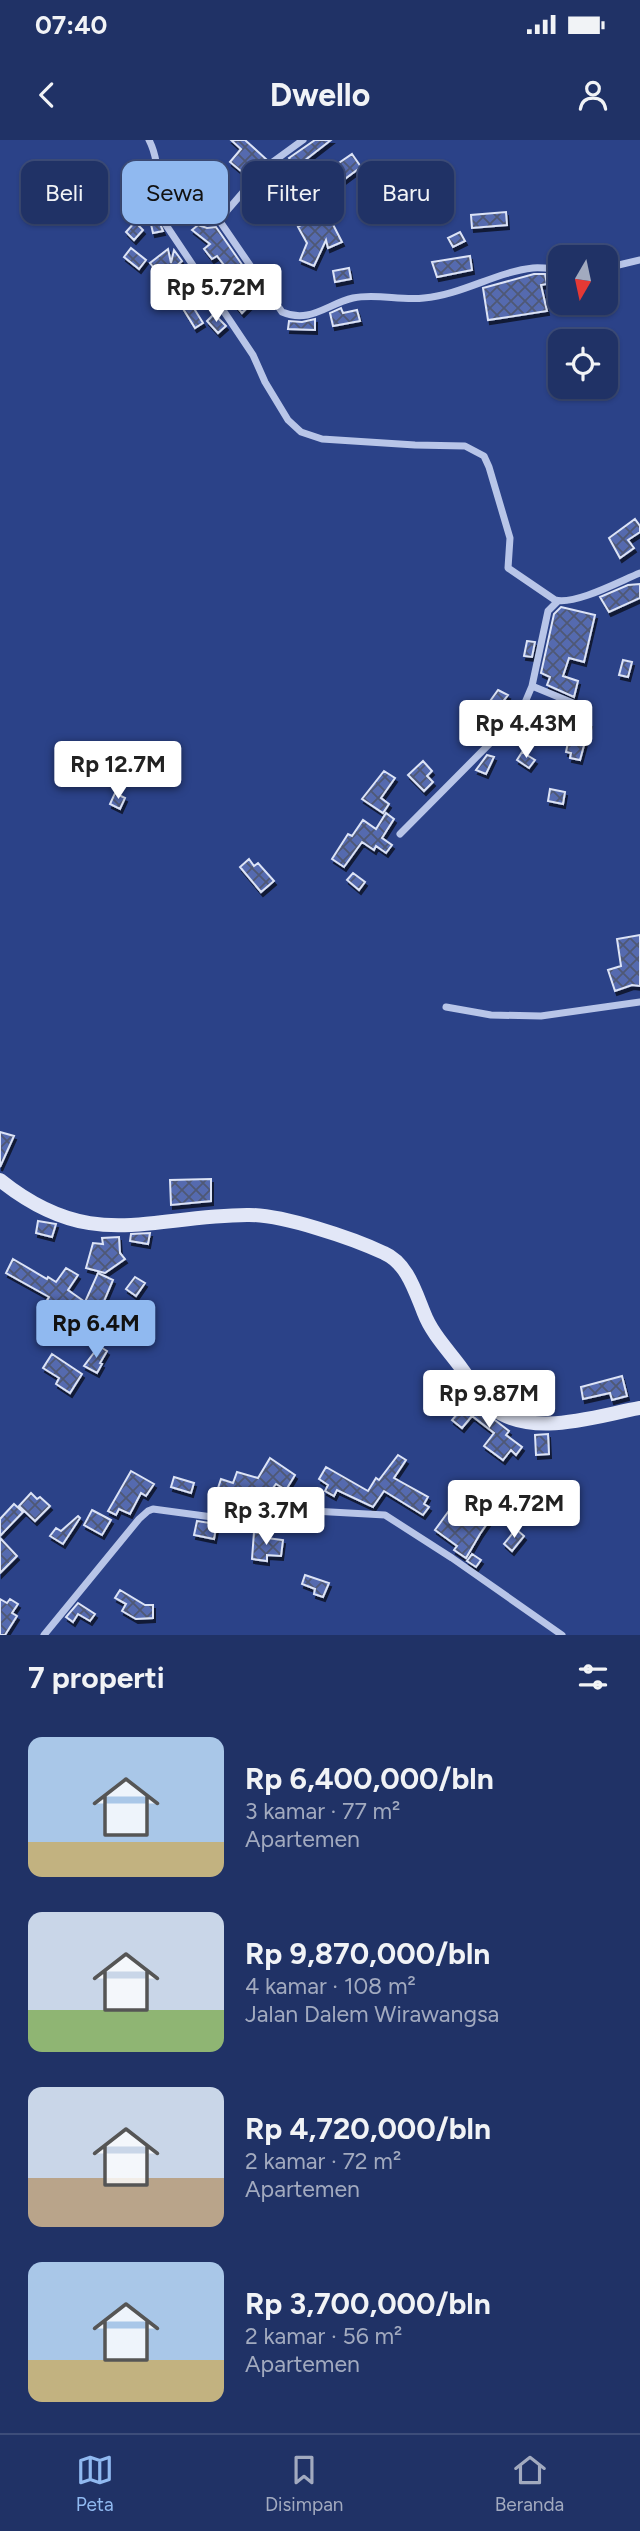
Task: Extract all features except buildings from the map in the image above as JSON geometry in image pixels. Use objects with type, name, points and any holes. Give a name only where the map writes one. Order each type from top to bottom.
[{"type":"street","points":[[149,140],[156,161]]},
{"type":"street","points":[[228,210],[263,169],[303,140]]},
{"type":"street","points":[[166,224],[170,234],[253,355],[265,382],[293,426],[301,432],[322,439],[415,445],[455,444],[473,449],[484,456],[511,544],[508,568],[558,601]]},
{"type":"street","points":[[222,224],[282,312],[297,316],[319,313],[351,298],[426,298],[533,268],[548,269]]},
{"type":"street","points":[[618,265],[640,260]]},
{"type":"street","points":[[400,834],[515,720],[525,705],[532,686],[548,611],[558,601],[590,593],[640,573]]},
{"type":"street","points":[[532,686],[573,703]]},
{"type":"street","points":[[446,1007],[491,1015],[541,1016],[640,1002]]},
{"type":"street","points":[[0,1180],[23,1199],[66,1219],[94,1225],[120,1226],[248,1215],[276,1217],[372,1248],[396,1259],[404,1268],[428,1325],[490,1406],[509,1418],[530,1423],[551,1423],[640,1408]]},
{"type":"street","points":[[44,1635],[139,1519],[153,1509],[227,1519],[295,1510],[385,1515],[562,1635]]}]
